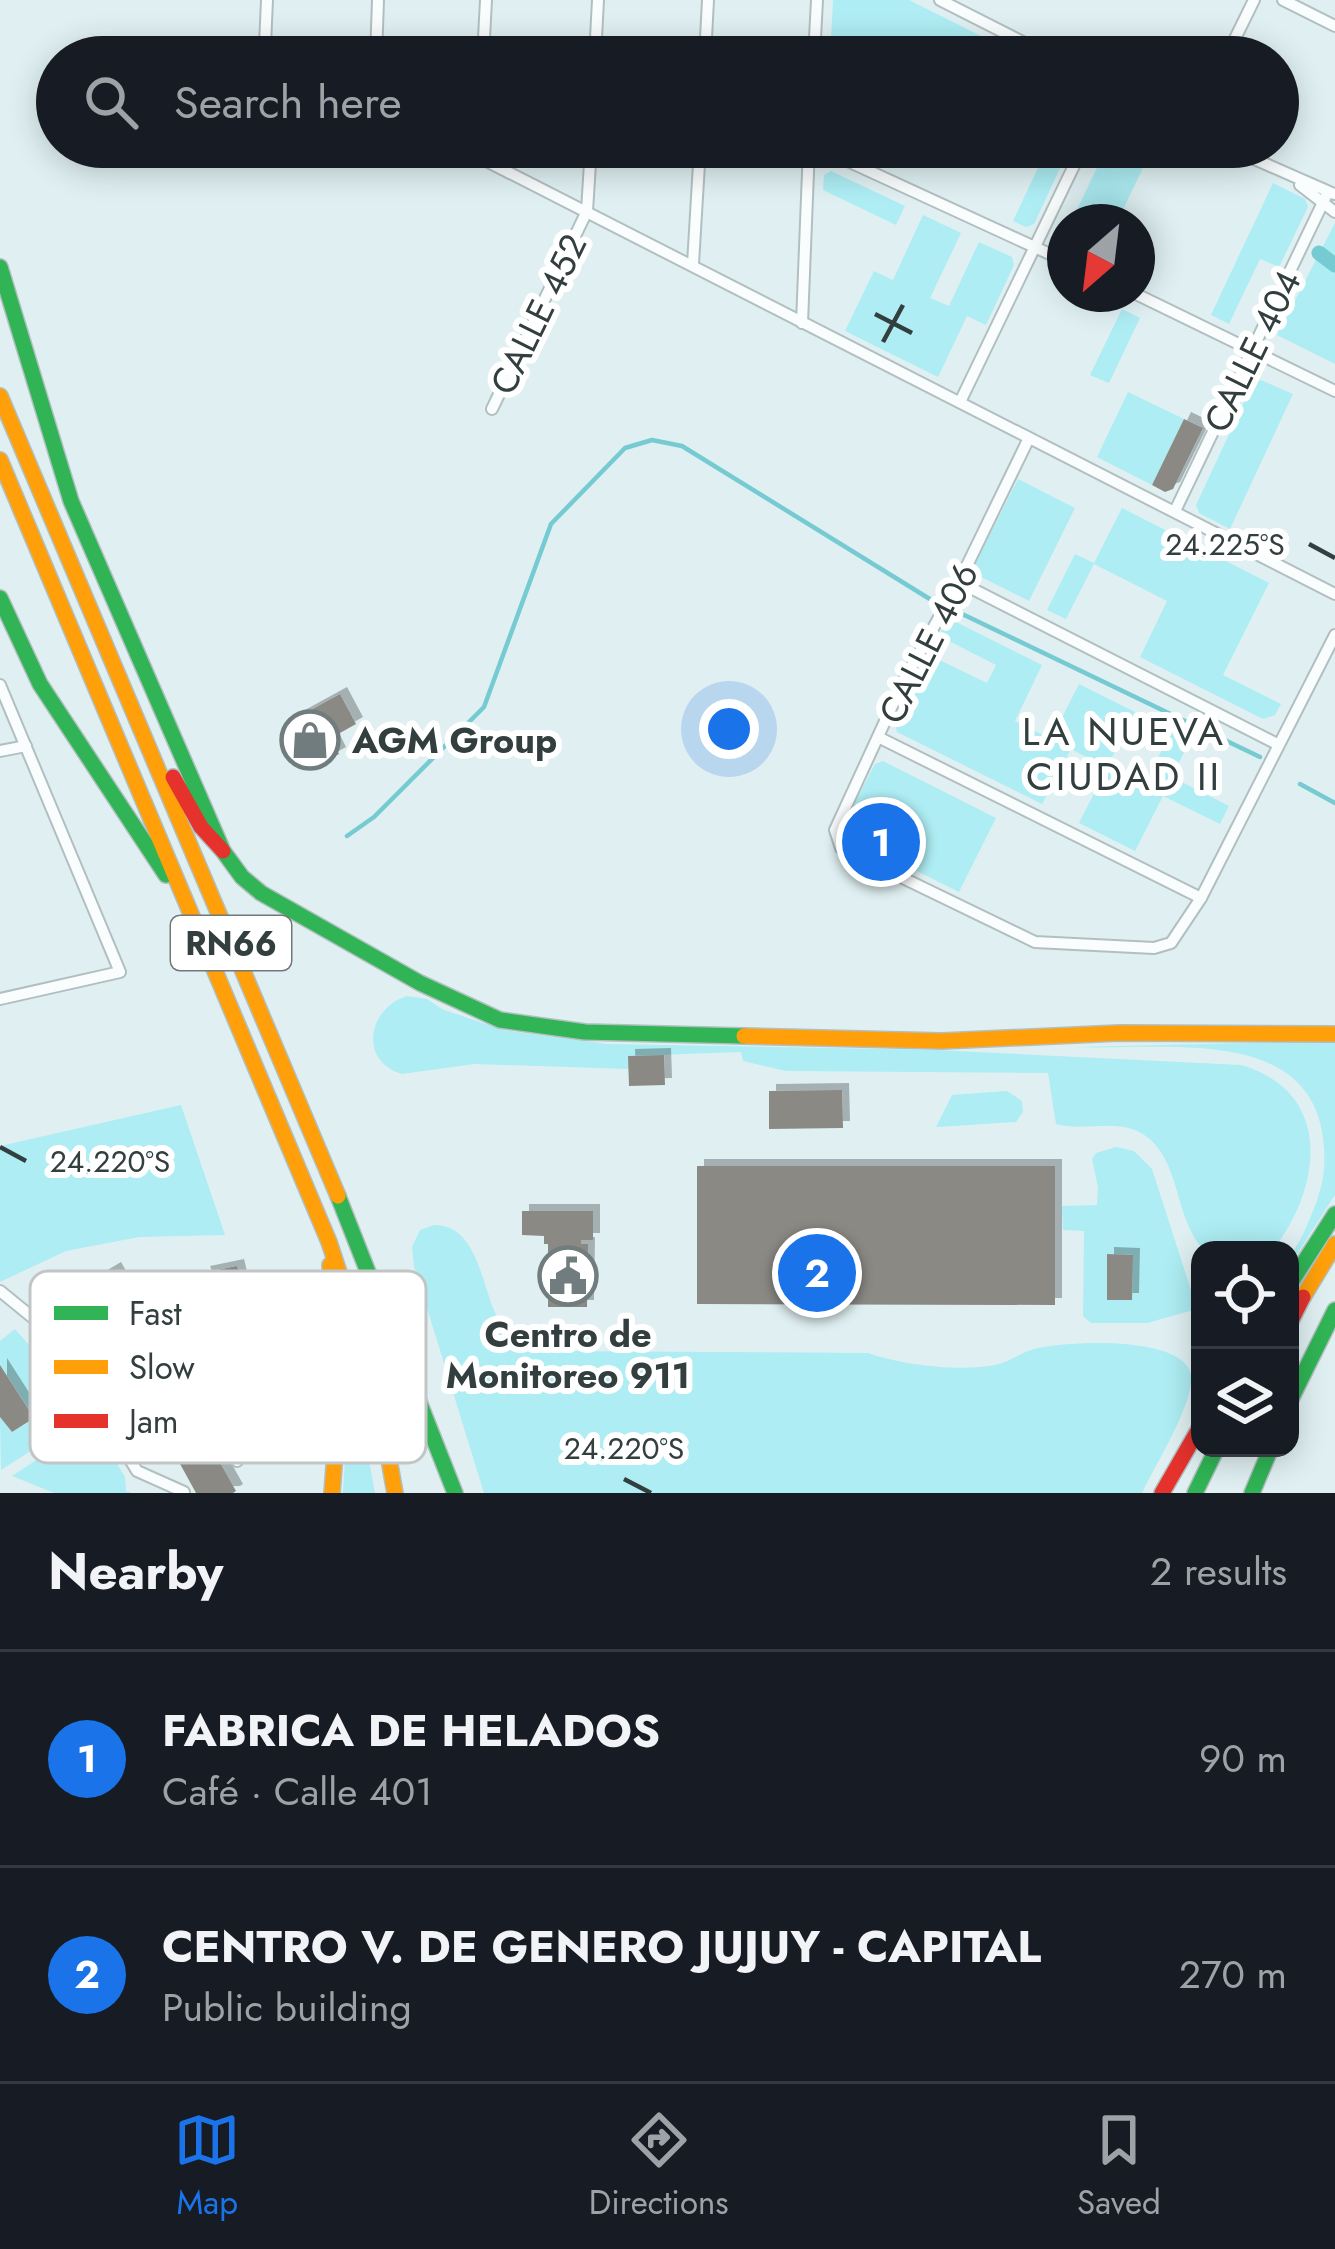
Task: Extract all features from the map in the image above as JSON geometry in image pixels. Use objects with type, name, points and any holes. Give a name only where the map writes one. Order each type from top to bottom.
[{"type":"main road","points":[[0,268],[71,501],[223,851]]},
{"type":"main road","name":"RN66","points":[[0,396],[368,1271]]},
{"type":"main road","name":"RN66","points":[[0,460],[338,1271]]},
{"type":"main road","points":[[0,598],[40,684],[193,916]]},
{"type":"main road","points":[[131,712],[201,826],[261,893],[476,1011],[532,1027],[942,1041],[1119,1033],[1335,1034]]},
{"type":"main road","points":[[1299,1270],[1335,1214]]},
{"type":"main road","points":[[1299,1304],[1335,1244]]},
{"type":"main road","points":[[330,1247],[331,1271]]},
{"type":"main road","points":[[1299,1383],[1335,1310]]},
{"type":"main road","name":"RN66","points":[[426,1419],[455,1493]]},
{"type":"main road","points":[[1162,1493],[1191,1442]]},
{"type":"main road","points":[[1196,1493],[1213,1457]]},
{"type":"main road","points":[[1206,1493],[1223,1457]]},
{"type":"main road","points":[[1252,1493],[1267,1457]]},
{"type":"main road","points":[[332,1493],[334,1463]]},
{"type":"main road","name":"RN66","points":[[390,1463],[395,1493]]},
{"type":"street","points":[[266,0],[270,36]]},
{"type":"street","points":[[377,36],[378,0]]},
{"type":"street","points":[[484,36],[486,0]]},
{"type":"street","points":[[596,36],[598,0]]},
{"type":"street","points":[[706,36],[708,0]]},
{"type":"street","points":[[815,36],[817,0]]},
{"type":"street","points":[[940,0],[1011,36]]},
{"type":"street","points":[[1236,36],[1254,0]]},
{"type":"street","points":[[1283,0],[1335,26]]},
{"type":"street","points":[[508,168],[1335,594]]},
{"type":"street","name":"CALLE 452","points":[[493,409],[587,212],[589,168]]},
{"type":"street","points":[[693,264],[699,168]]},
{"type":"street","points":[[802,323],[812,168]]},
{"type":"street","points":[[860,168],[1047,253]]},
{"type":"street","points":[[960,402],[1073,168]]},
{"type":"street","points":[[1270,168],[1332,193]]},
{"type":"street","points":[[1293,179],[1335,212]]},
{"type":"street","name":"CALLE 404","points":[[1175,511],[1332,193]]},
{"type":"street","points":[[1155,303],[1335,391]]},
{"type":"street","name":"CALLE 406","points":[[1029,438],[959,582],[928,632],[835,830],[841,848],[1035,942],[1154,948],[1171,944],[1201,898]]},
{"type":"street","points":[[959,582],[1277,744]]},
{"type":"street","points":[[880,738],[1201,898],[1335,634]]},
{"type":"street","points":[[0,685],[120,972],[0,999]]},
{"type":"street","points":[[0,751],[26,746]]},
{"type":"street","points":[[0,1292],[30,1316]]},
{"type":"street","points":[[132,1463],[137,1471],[184,1492]]},
{"type":"shaded area","points":[[833,0],[909,0],[981,36],[831,36]]},
{"type":"shaded area","points":[[1038,168],[1060,168],[1034,224],[1026,227],[1013,221]]},
{"type":"shaded area","points":[[1097,168],[1143,168],[1126,204],[1080,204]]},
{"type":"shaded area","points":[[831,171],[905,206],[896,225],[823,190],[824,175]]},
{"type":"shaded area","points":[[1273,183],[1305,199],[1308,207],[1279,267],[1260,259],[1229,324],[1211,315]]},
{"type":"shaded area","points":[[923,215],[961,233],[930,298],[949,306],[979,242],[1012,257],[1014,265],[986,325],[967,316],[938,377],[845,331],[874,271],[893,280]]},
{"type":"shaded area","points":[[1335,223],[1335,364],[1277,335]]},
{"type":"shaded area","points":[[1121,312],[1140,318],[1109,383],[1090,375]]},
{"type":"shaded area","points":[[1261,380],[1293,394],[1230,529],[1199,513],[1196,505],[1253,383]]},
{"type":"shaded area","points":[[1128,392],[1184,419],[1152,485],[1097,457]]},
{"type":"shaded area","points":[[1018,479],[1075,508],[1029,601],[979,576],[975,564]]},
{"type":"shaded area","points":[[1122,508],[1269,583],[1223,675],[1281,704],[1275,715],[1263,719],[1140,657],[1167,601],[1094,564],[1066,619],[1047,610],[1075,554],[1094,563]]},
{"type":"shaded area","points":[[956,622],[1042,665],[1015,721],[1051,739],[1079,684],[1135,712],[1107,767],[1143,786],[1172,731],[1190,740],[1172,777],[1229,806],[1220,824],[1163,796],[1135,851],[1079,823],[1107,768],[1071,749],[1042,804],[897,732],[895,724],[929,655],[987,683],[996,665],[939,636],[944,626]]},
{"type":"shaded area","points":[[883,761],[996,818],[959,892],[903,864],[912,846],[849,814],[875,764]]},
{"type":"shaded area","points":[[407,996],[427,999],[503,1030],[608,1044],[937,1050],[1241,1065],[1271,1078],[1292,1096],[1305,1119],[1309,1171],[1302,1198],[1279,1241],[1198,1241],[1160,1151],[1132,1129],[1056,1124],[1048,1073],[786,1071],[743,1061],[741,1052],[629,1056],[629,1069],[474,1064],[402,1074],[388,1067],[374,1047],[377,1023],[394,1002]]},
{"type":"shaded area","points":[[1335,1041],[1335,1195],[1299,1251],[1324,1170],[1320,1122],[1303,1088],[1275,1066],[1240,1054],[1199,1048],[1074,1047]]},
{"type":"shaded area","points":[[1007,1091],[1022,1101],[1023,1112],[1016,1122],[936,1127],[952,1095]]},
{"type":"shaded area","points":[[181,1105],[225,1235],[139,1237],[66,1251],[0,1282],[0,1146]]},
{"type":"shaded area","points":[[1116,1147],[1134,1151],[1152,1169],[1191,1290],[1191,1311],[1147,1323],[1091,1323],[1083,1316],[1084,1231],[1063,1230],[1062,1206],[1097,1205],[1092,1159]]},
{"type":"shaded area","points":[[434,1225],[462,1237],[507,1333],[543,1351],[868,1353],[914,1364],[965,1368],[1006,1362],[1032,1349],[1124,1344],[1168,1353],[1184,1362],[1191,1387],[1142,1493],[484,1493],[426,1305],[426,1271],[416,1271],[412,1247],[420,1230]]},
{"type":"shaded area","points":[[15,1329],[30,1346],[30,1411],[0,1365],[0,1341]]},
{"type":"shaded area","points":[[0,1417],[12,1432],[30,1420],[30,1451],[1,1470]]},
{"type":"shaded area","points":[[32,1463],[117,1463],[126,1491],[132,1493],[54,1493],[12,1476]]},
{"type":"shaded area","points":[[345,1463],[370,1463],[375,1493],[343,1493]]},
{"type":"building","points":[[1184,419],[1203,428],[1173,489],[1165,492],[1152,485]]},
{"type":"building","points":[[340,694],[356,724],[331,738],[339,754],[312,769],[287,723]]},
{"type":"building","points":[[849,814],[912,846],[903,864],[849,838]]},
{"type":"building","points":[[664,1055],[665,1085],[629,1086],[628,1056]]},
{"type":"building","points":[[842,1090],[843,1128],[769,1129],[769,1091]]},
{"type":"building","points":[[697,1166],[1055,1166],[1055,1305],[697,1304]]},
{"type":"building","name":"Centro de Monitoreo 911","points":[[522,1211],[593,1211],[593,1240],[581,1240],[588,1244],[587,1307],[548,1307],[548,1244],[544,1236],[522,1235]]},
{"type":"building","points":[[1107,1254],[1133,1255],[1132,1300],[1107,1300]]},
{"type":"building","points":[[0,1365],[30,1412],[30,1421],[12,1432],[0,1417]]},
{"type":"building","points":[[180,1463],[220,1463],[236,1491],[233,1493],[196,1493]]},
{"type":"waterway","points":[[1319,253],[1335,265]]},
{"type":"waterway","points":[[347,836],[374,817],[484,707],[551,524],[625,448],[652,440],[682,446],[933,601]]},
{"type":"waterway","points":[[958,612],[1260,757]]},
{"type":"waterway","points":[[1300,784],[1335,803]]},
{"type":"traffic: fast","points":[[0,267],[71,501],[223,851],[242,877],[261,893],[420,983],[500,1020],[585,1032],[744,1036]]},
{"type":"traffic: fast","points":[[0,598],[40,684],[166,875]]},
{"type":"traffic: fast","points":[[338,1196],[368,1271]]},
{"type":"traffic: fast","points":[[1299,1270],[1335,1214]]},
{"type":"traffic: fast","points":[[1299,1383],[1335,1310]]},
{"type":"traffic: fast","points":[[426,1419],[455,1493]]},
{"type":"traffic: fast","points":[[1195,1493],[1213,1457]]},
{"type":"traffic: fast","points":[[1252,1493],[1267,1457]]},
{"type":"traffic: slow","points":[[0,396],[338,1196]]},
{"type":"traffic: slow","points":[[0,460],[339,1271]]},
{"type":"traffic: slow","points":[[744,1036],[942,1041],[1119,1033],[1335,1034]]},
{"type":"traffic: slow","points":[[1303,1297],[1335,1244]]},
{"type":"traffic: slow","points":[[330,1265],[330,1271]]},
{"type":"traffic: slow","points":[[332,1493],[334,1463]]},
{"type":"traffic: slow","points":[[390,1463],[395,1493]]},
{"type":"traffic: jam","points":[[173,777],[201,827],[223,851]]},
{"type":"traffic: jam","points":[[1299,1305],[1303,1297]]},
{"type":"traffic: jam","points":[[1162,1493],[1191,1443]]},
{"type":"place","name":"AGM Group","points":[[310,740]]},
{"type":"place","name":"FABRICA DE HELADOS","points":[[881,842]]},
{"type":"place","name":"CENTRO V. DE GENERO JUJUY - CAPITAL","points":[[817,1273]]},
{"type":"place","name":"Centro de Monitoreo 911","points":[[568,1276]]},
{"type":"district","name":"LA NUEVA CIUDAD II","points":[[1124,754]]}]
